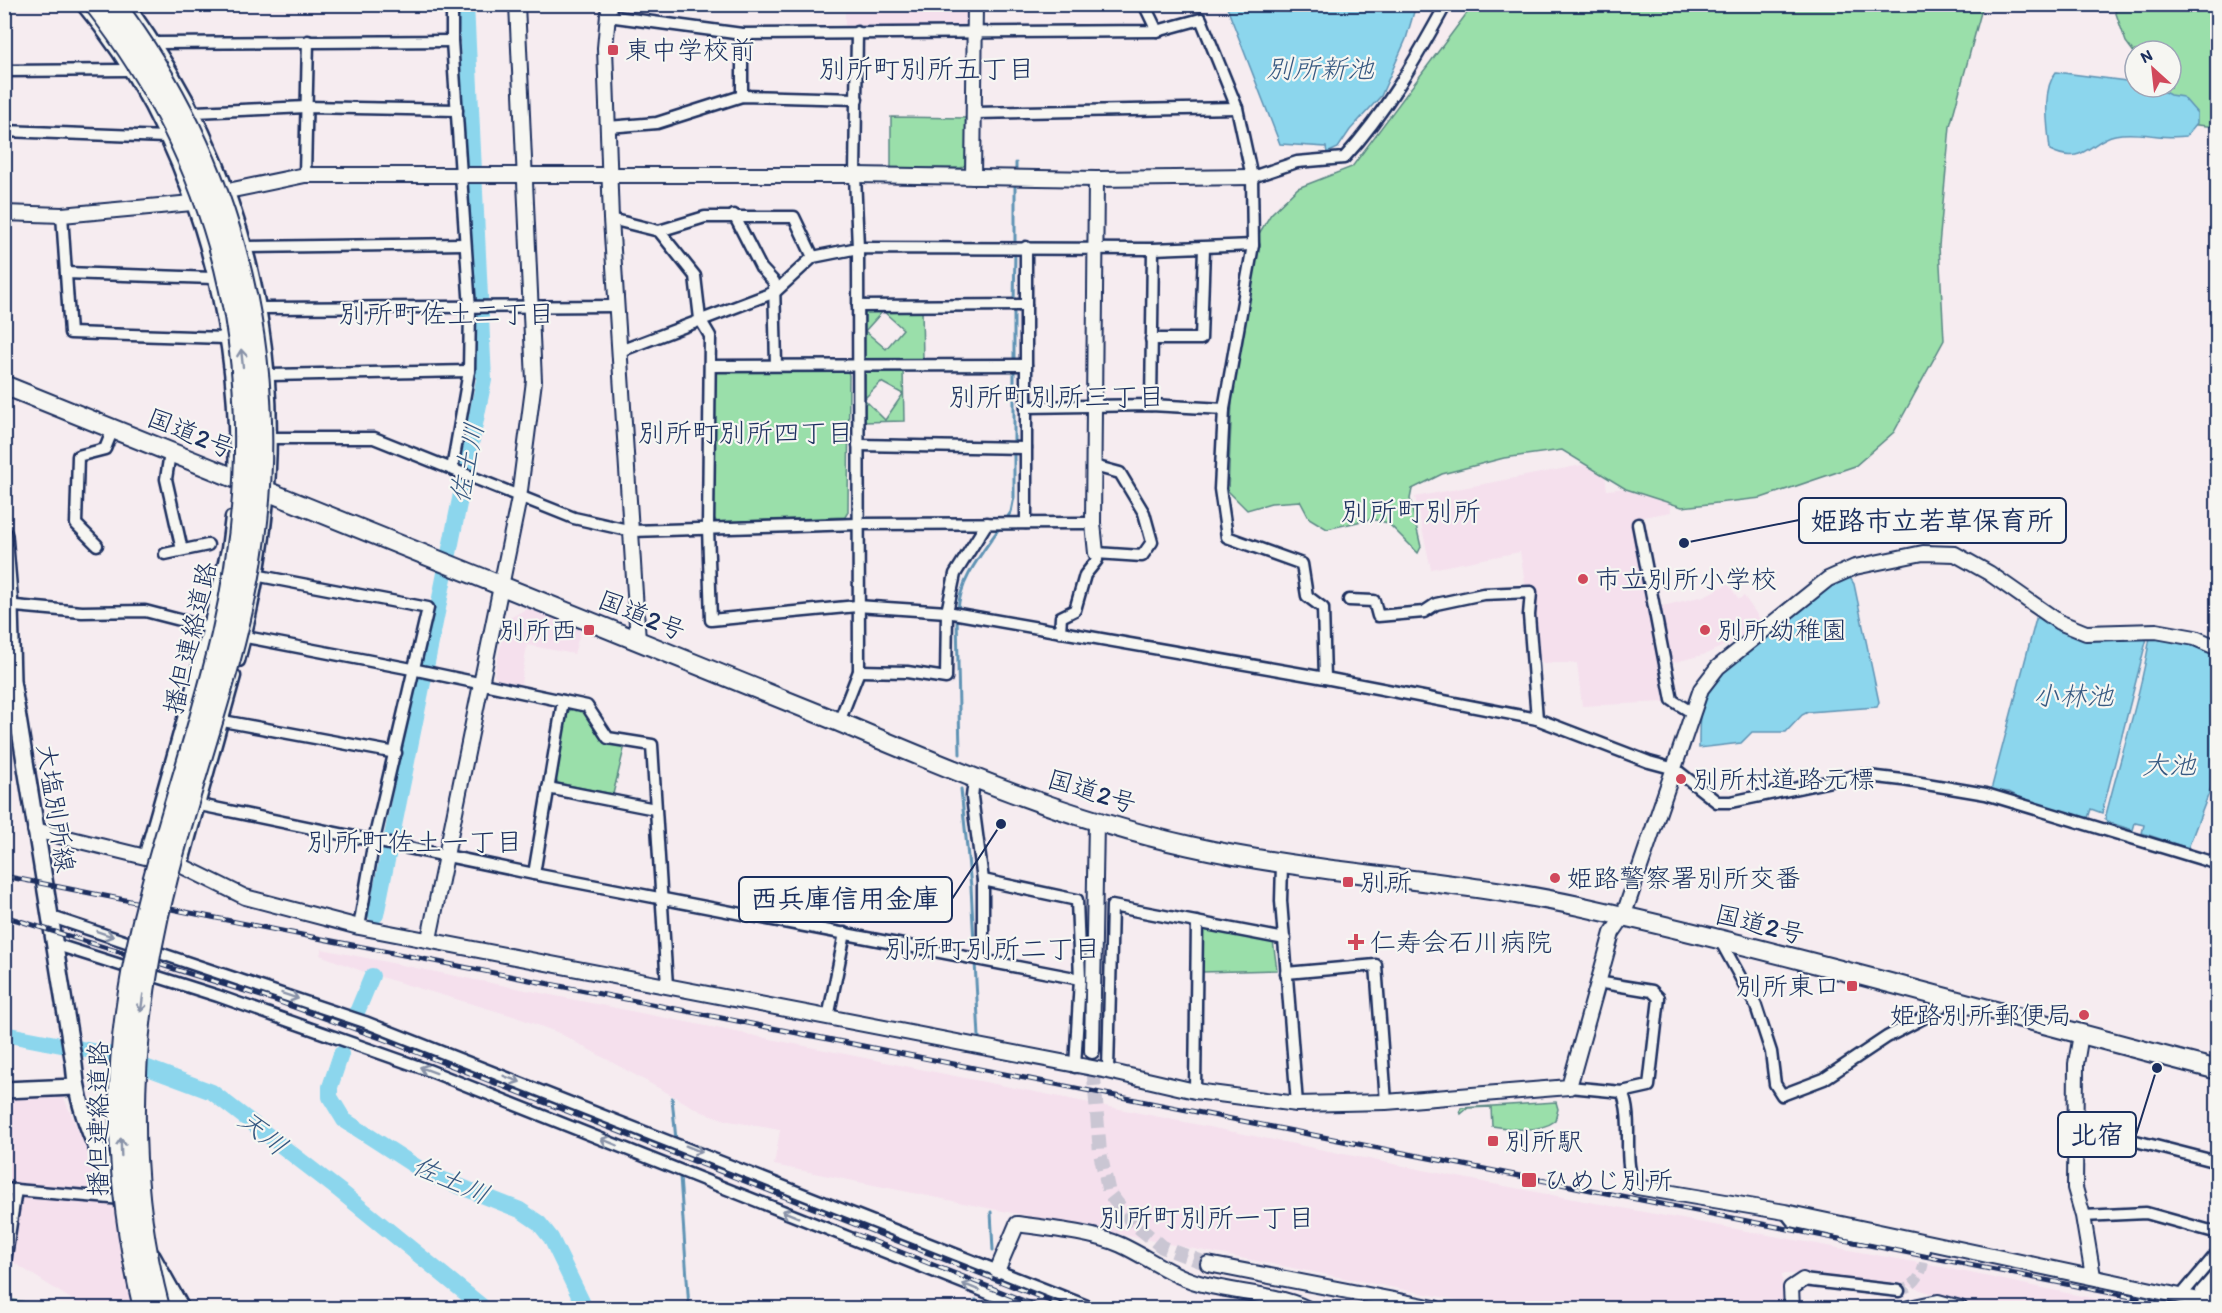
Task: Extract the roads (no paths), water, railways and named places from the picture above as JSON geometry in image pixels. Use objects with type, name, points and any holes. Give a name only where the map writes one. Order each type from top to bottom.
[{"type":"highway","name":"播但連絡道路","points":[[95,4],[117,33],[158,97],[202,192],[224,259],[235,309],[243,355],[246,405],[246,454],[235,574],[202,709],[153,874],[129,988],[122,1046],[120,1125],[124,1207],[144,1308]]},
{"type":"highway","name":"播但連絡道路","points":[[114,4],[171,90],[189,124],[216,188],[232,235],[249,306],[260,402],[258,511],[249,576],[215,713],[164,887],[152,940],[136,1046],[136,1173],[148,1261],[159,1308]]},
{"type":"highway","name":"国道2号","points":[[4,385],[839,722],[974,780],[1096,822],[1189,846],[1282,864],[1526,896],[1623,917],[1766,950],[1946,1000],[2217,1070]]},
{"type":"main road","name":"大塩別所線","points":[[4,535],[8,681],[74,1064],[75,1087],[97,1149],[181,1308]]},
{"type":"main road","points":[[4,1090],[75,1087]]},
{"type":"street","points":[[81,4],[129,70],[165,137],[192,203],[213,278],[224,338],[233,409],[234,478],[227,549],[209,627],[144,857]]},
{"type":"street","points":[[128,4],[156,43],[195,112],[228,191],[248,247],[262,308],[270,375],[273,438],[271,492],[260,576],[246,637],[182,866]]},
{"type":"street","points":[[452,4],[457,110],[470,177],[465,244],[478,308],[459,472]]},
{"type":"street","points":[[429,939],[519,498],[534,381],[517,4]]},
{"type":"street","points":[[973,177],[975,4]]},
{"type":"street","points":[[1144,4],[1157,30]]},
{"type":"street","points":[[4,213],[62,214],[192,203],[228,191],[305,175],[1096,179],[1252,177],[1297,162],[1344,158],[1371,128],[1410,70],[1446,4]]},
{"type":"street","points":[[638,641],[611,219],[605,48],[608,10],[742,34],[1157,30],[1201,19],[1237,108],[1252,177],[1253,245],[1224,409],[1220,489],[1227,537],[1302,564],[1307,596],[1323,608],[1325,678]]},
{"type":"street","points":[[839,722],[859,671],[856,366],[858,248],[855,176],[857,32]]},
{"type":"street","points":[[742,34],[742,96]]},
{"type":"street","points":[[305,175],[308,41]]},
{"type":"street","points":[[156,43],[452,41]]},
{"type":"street","points":[[4,71],[129,70]]},
{"type":"street","points":[[608,127],[657,123],[742,96],[857,99]]},
{"type":"street","points":[[195,112],[306,107],[457,110]]},
{"type":"street","points":[[975,113],[1237,108]]},
{"type":"street","points":[[4,131],[165,137]]},
{"type":"street","points":[[1060,632],[1061,617],[1076,610],[1085,575],[1097,560],[1093,523],[1096,179]]},
{"type":"street","points":[[62,214],[70,333],[224,338]]},
{"type":"street","points":[[611,219],[659,231],[705,217],[734,215],[794,217],[813,257]]},
{"type":"street","points":[[734,215],[761,268],[774,282],[776,365]]},
{"type":"street","points":[[659,231],[695,276],[700,319],[710,336],[708,527],[711,620],[857,606],[947,612],[1325,678],[1538,719],[1649,762],[1676,769],[1717,802],[1731,802],[1860,775],[1986,794],[2217,864]]},
{"type":"street","points":[[248,247],[465,244]]},
{"type":"street","points":[[620,351],[775,292],[813,257],[858,248],[1153,249],[1253,245]]},
{"type":"street","points":[[1026,247],[1026,523]]},
{"type":"street","points":[[1151,339],[1201,339],[1204,248]]},
{"type":"street","points":[[1151,405],[1153,249]]},
{"type":"street","points":[[66,273],[213,278]]},
{"type":"street","points":[[858,306],[1026,305]]},
{"type":"street","points":[[262,308],[617,306]]},
{"type":"street","points":[[711,366],[1026,365]]},
{"type":"street","points":[[270,375],[469,371]]},
{"type":"street","points":[[1026,407],[1151,405],[1224,409]]},
{"type":"street","points":[[97,544],[76,524],[78,456],[105,449],[113,429]]},
{"type":"street","points":[[273,438],[374,438],[519,498],[574,518],[632,531],[858,524],[1093,523]]},
{"type":"street","points":[[858,445],[1026,448]]},
{"type":"street","points":[[171,453],[166,479],[182,550]]},
{"type":"street","points":[[1094,466],[1120,473],[1144,513],[1152,542],[1142,556],[1096,553]]},
{"type":"street","points":[[859,671],[907,672],[946,678],[947,612],[955,574],[987,523]]},
{"type":"street","points":[[1638,524],[1672,700],[1691,712]]},
{"type":"street","points":[[165,554],[208,545]]},
{"type":"street","points":[[1569,1087],[1612,933],[1623,917],[1676,769],[1691,712],[1701,689],[1718,667],[1828,579],[1855,567],[1923,553],[1955,554],[1989,573],[2059,622],[2086,633],[2156,631],[2195,638],[2217,648]]},
{"type":"street","points":[[260,576],[428,608],[421,671],[396,753],[385,842],[359,927]]},
{"type":"street","points":[[1349,600],[1374,601],[1378,616],[1424,612],[1436,604],[1484,594],[1531,592],[1529,615],[1538,719]]},
{"type":"street","points":[[7,605],[82,612],[145,611],[246,637],[587,706],[608,738],[652,745],[667,986]]},
{"type":"street","points":[[534,874],[563,701]]},
{"type":"street","points":[[223,722],[396,753]]},
{"type":"street","points":[[974,780],[972,797],[983,880],[977,958]]},
{"type":"street","points":[[548,788],[655,809]]},
{"type":"street","points":[[200,805],[534,874],[1080,979]]},
{"type":"street","points":[[1092,1051],[1096,822]]},
{"type":"street","points":[[35,830],[182,866],[245,897],[359,927],[1075,1067],[1108,1071],[1195,1091],[1297,1104],[1386,1102],[1569,1087],[1622,1092],[1649,1086],[1659,998],[1652,991],[1597,982]]},
{"type":"street","points":[[1282,864],[1281,901],[1297,1104]]},
{"type":"street","points":[[983,880],[1077,900],[1080,979],[1075,1067]]},
{"type":"street","points":[[1108,1071],[1112,906],[1285,939]]},
{"type":"street","points":[[49,916],[365,1022],[1092,1308]]},
{"type":"street","points":[[1195,1091],[1197,922]]},
{"type":"street","points":[[828,1018],[845,933]]},
{"type":"street","points":[[1720,940],[1756,1006],[1771,1052],[1775,1084],[1782,1095],[1824,1079],[1887,1037],[1931,1014],[1946,1000]]},
{"type":"street","points":[[54,944],[218,996],[428,1070],[1026,1308]]},
{"type":"street","points":[[1286,973],[1376,965],[1386,1102]]},
{"type":"street","points":[[2081,1034],[2076,1064],[2075,1188],[2083,1216],[2093,1276]]},
{"type":"street","points":[[1622,1092],[1629,1121],[1630,1178],[1637,1187],[1785,1212],[2093,1276],[2180,1297],[2213,1297],[2217,1275]]},
{"type":"street","points":[[2076,1139],[2128,1139],[2217,1162]]},
{"type":"street","points":[[4,1269],[10,1189],[122,1198]]},
{"type":"street","points":[[1785,1212],[1792,1221],[1925,1250]]},
{"type":"street","points":[[2083,1216],[2146,1212],[2217,1233]]},
{"type":"street","points":[[997,1271],[1017,1224],[1057,1230],[1119,1244],[1164,1270],[1199,1283],[1290,1301],[1306,1308]]},
{"type":"street","points":[[2180,1297],[2217,1252]]},
{"type":"street","points":[[1208,1264],[1429,1308]]},
{"type":"street","points":[[1792,1308],[1791,1288],[1803,1280],[1899,1291]]},
{"type":"street","points":[[1909,1308],[1938,1302],[1960,1308]]},
{"type":"water","name":"別所新池","points":[[1226,5],[1416,5],[1406,39],[1381,96],[1350,130],[1338,148],[1327,153],[1326,147],[1280,144]]},
{"type":"water","points":[[2056,72],[2123,81],[2123,99],[2183,99],[2183,97],[2197,113],[2197,123],[2186,136],[2115,135],[2079,154],[2071,156],[2062,154],[2050,150],[2047,99],[2051,80]]},
{"type":"water","points":[[1849,576],[1854,584],[1879,702],[1877,707],[1808,712],[1802,715],[1786,732],[1752,732],[1741,743],[1699,748],[1699,721],[1702,705],[1713,681],[1819,593]]},
{"type":"water","name":"小林池","points":[[2037,615],[2066,632],[2089,639],[2147,638],[2102,813],[2091,809],[2088,818],[2030,803],[2009,792],[1991,790]]},
{"type":"water","name":"大池","points":[[2150,637],[2189,643],[2217,653],[2217,772],[2188,848],[2142,833],[2144,825],[2135,823],[2133,830],[2107,822],[2105,819],[2135,706]]},
{"type":"waterway","name":"佐土川","points":[[376,915],[484,380],[466,4]]},
{"type":"waterway","points":[[1016,163],[1016,173]]},
{"type":"waterway","points":[[1015,183],[1015,245]]},
{"type":"waterway","points":[[1014,302],[1015,252]]},
{"type":"waterway","points":[[1014,309],[1014,362]]},
{"type":"waterway","points":[[1004,522],[1011,512],[1014,497],[1014,369]]},
{"type":"waterway","points":[[958,611],[959,600],[967,577],[1000,527]]},
{"type":"waterway","points":[[957,617],[960,754]]},
{"type":"waterway","points":[[961,789],[971,887],[979,1037]]},
{"type":"waterway","name":"佐土川","points":[[357,1012],[372,976]]},
{"type":"waterway","name":"天川","points":[[4,1034],[113,1055],[212,1092],[340,1191],[484,1308]]},
{"type":"waterway","name":"佐土川","points":[[341,1054],[330,1087],[330,1097],[344,1120],[426,1173],[520,1210],[539,1223],[551,1238],[585,1308]]},
{"type":"waterway","points":[[672,1098],[676,1140]]},
{"type":"waterway","points":[[680,1176],[689,1308]]},
{"type":"waterway","points":[[991,1212],[993,1250]]},
{"type":"waterway","points":[[973,1308],[976,1300]]},
{"type":"tunnel","points":[[1092,1051],[1100,1153],[1109,1193],[1131,1221],[1162,1247],[1208,1264]]},
{"type":"tunnel","points":[[1899,1291],[1912,1285],[1920,1275],[1925,1250]]},
{"type":"railway","points":[[4,876],[2187,1308]]},
{"type":"railway","points":[[4,916],[271,999],[383,1039],[1068,1308]]},
{"type":"railway","points":[[855,1234],[1042,1308]]},
{"type":"place","name":"東中学校前","points":[[613,50]]},
{"type":"place","name":"姫路市立若草保育所","points":[[1684,543]]},
{"type":"place","name":"市立別所小学校","points":[[1583,579]]},
{"type":"place","name":"別所西","points":[[589,630]]},
{"type":"place","name":"別所幼稚園","points":[[1705,630]]},
{"type":"place","name":"別所村道路元標","points":[[1681,779]]},
{"type":"place","name":"西兵庫信用金庫","points":[[1001,824]]},
{"type":"place","name":"姫路警察署別所交番","points":[[1555,878]]},
{"type":"place","name":"別所","points":[[1348,882]]},
{"type":"place","name":"仁寿会石川病院","points":[[1356,942]]},
{"type":"place","name":"別所東口","points":[[1852,986]]},
{"type":"place","name":"姫路別所郵便局","points":[[2084,1015]]},
{"type":"place","name":"北宿","points":[[2157,1068]]},
{"type":"place","name":"別所駅","points":[[1493,1141]]},
{"type":"place","name":"ひめじ別所","points":[[1529,1180]]},
{"type":"district","name":"別所町別所五丁目","points":[[927,69]]},
{"type":"district","name":"別所町佐土二丁目","points":[[447,314]]},
{"type":"district","name":"別所町別所三丁目","points":[[1057,397]]},
{"type":"district","name":"別所町別所四丁目","points":[[746,433]]},
{"type":"district","name":"別所町別所","points":[[1411,511]]},
{"type":"district","name":"別所町佐土一丁目","points":[[415,842]]},
{"type":"district","name":"別所町別所二丁目","points":[[993,949]]},
{"type":"district","name":"別所町別所一丁目","points":[[1207,1218]]}]
